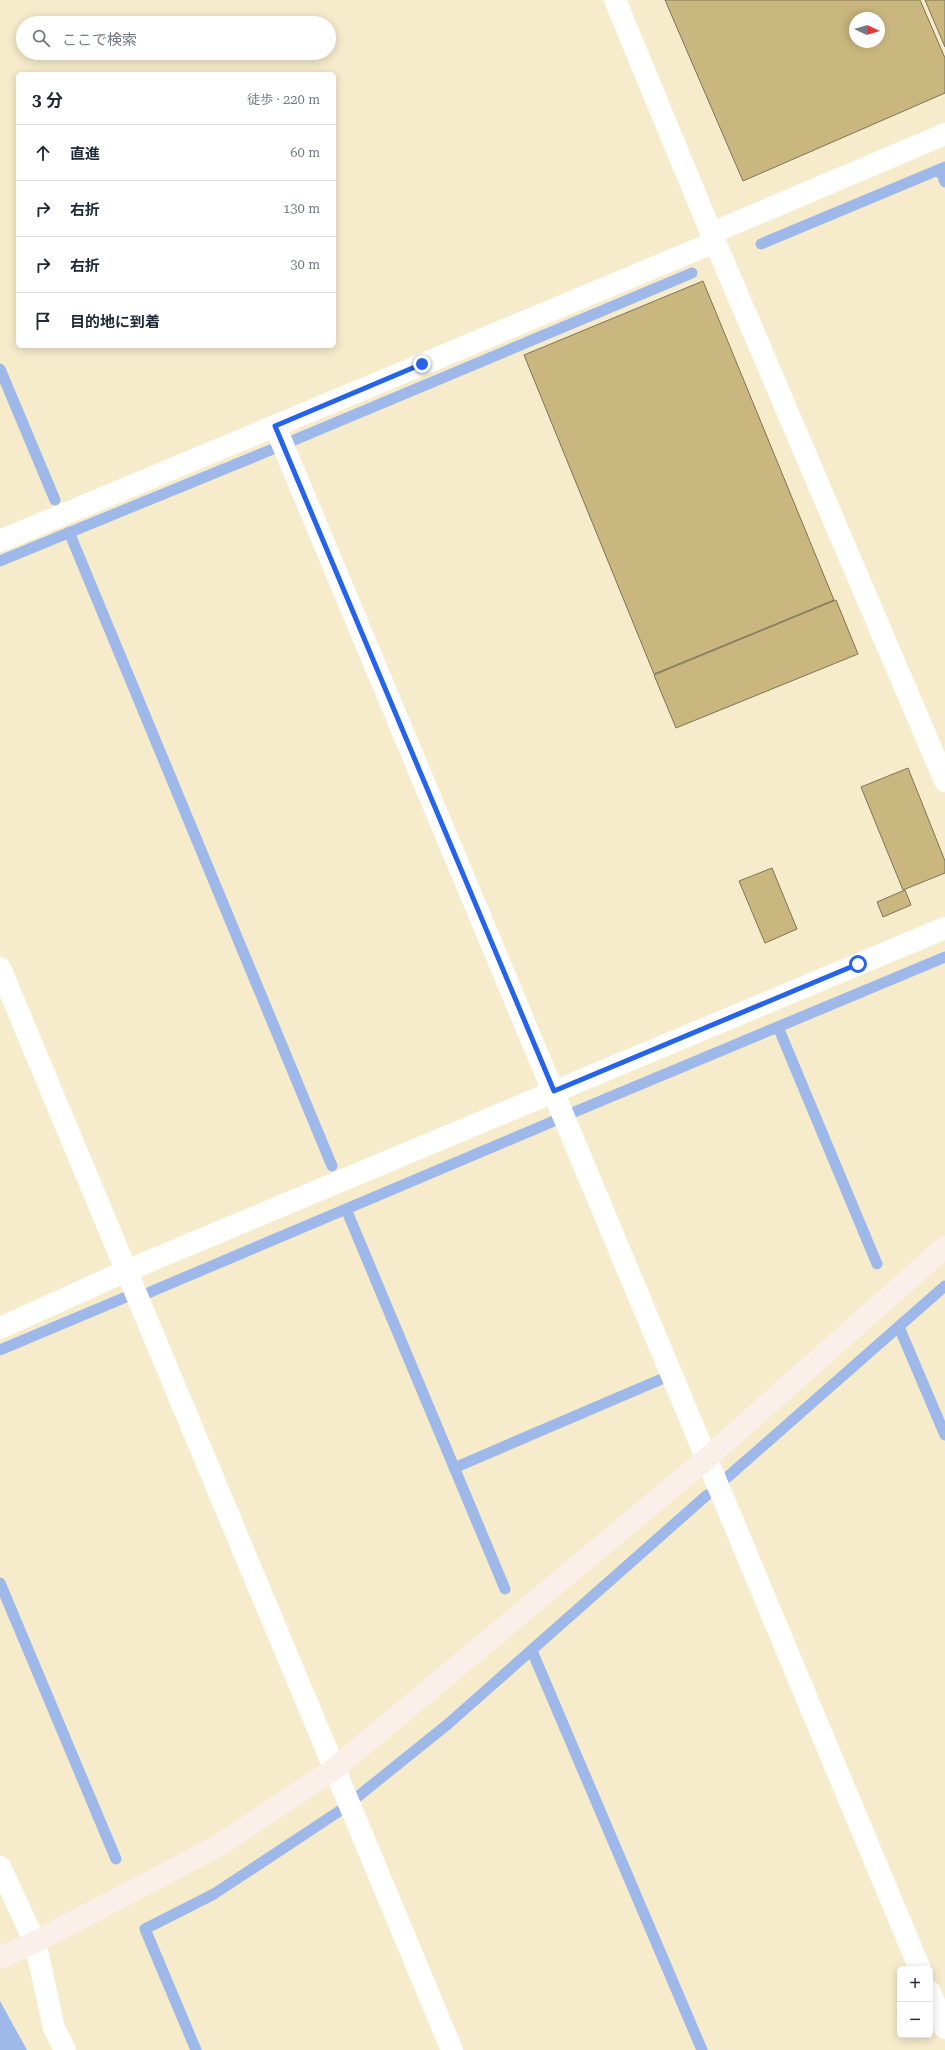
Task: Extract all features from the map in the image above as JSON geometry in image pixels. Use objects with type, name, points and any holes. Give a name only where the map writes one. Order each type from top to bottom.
[{"type":"street","points":[[615,0],[713,237],[945,781]]},
{"type":"street","points":[[0,541],[275,426],[713,237],[945,134]]},
{"type":"street","points":[[275,426],[919,1966]]},
{"type":"street","points":[[0,1328],[126,1271],[945,928]]},
{"type":"street","points":[[0,968],[452,2050]]},
{"type":"street","points":[[17,1950],[220,1845],[334,1769],[706,1459],[945,1247]]},
{"type":"street","points":[[0,1867],[17,1950],[65,2050]]},
{"type":"street","points":[[933,1999],[945,2028]]},
{"type":"water","points":[[0,2001],[27,2050],[0,2050]]},
{"type":"building","points":[[665,0],[920,0],[945,58],[945,93],[743,181]]},
{"type":"building","points":[[925,0],[945,0],[945,47]]},
{"type":"building","points":[[703,281],[834,600],[654,674],[524,355]]},
{"type":"building","points":[[836,600],[858,654],[676,728],[654,675]]},
{"type":"building","points":[[908,768],[945,861],[945,873],[903,890],[861,787]]},
{"type":"building","points":[[772,868],[797,929],[765,943],[739,881]]},
{"type":"building","points":[[905,890],[911,905],[883,917],[877,902]]},
{"type":"waterway","points":[[761,244],[945,167]]},
{"type":"waterway","points":[[940,169],[945,182]]},
{"type":"waterway","points":[[292,441],[692,273]]},
{"type":"waterway","points":[[0,369],[55,500]]},
{"type":"waterway","points":[[0,561],[273,449]]},
{"type":"waterway","points":[[69,532],[332,1166]]},
{"type":"waterway","points":[[572,1113],[945,957]]},
{"type":"waterway","points":[[778,1027],[877,1264]]},
{"type":"waterway","points":[[148,1293],[554,1121]]},
{"type":"waterway","points":[[346,1209],[505,1589]]},
{"type":"waterway","points":[[723,1481],[945,1286]]},
{"type":"waterway","points":[[0,1350],[126,1297]]},
{"type":"waterway","points":[[899,1327],[945,1435]]},
{"type":"waterway","points":[[454,1468],[664,1378]]},
{"type":"waterway","points":[[356,1798],[448,1724],[707,1495]]},
{"type":"waterway","points":[[0,1583],[116,1859]]},
{"type":"waterway","points":[[532,1651],[702,2050]]},
{"type":"waterway","points":[[196,2050],[145,1929],[214,1894],[341,1810]]},
{"type":"route","points":[[422,364],[275,426],[554,1091],[858,964]]}]
